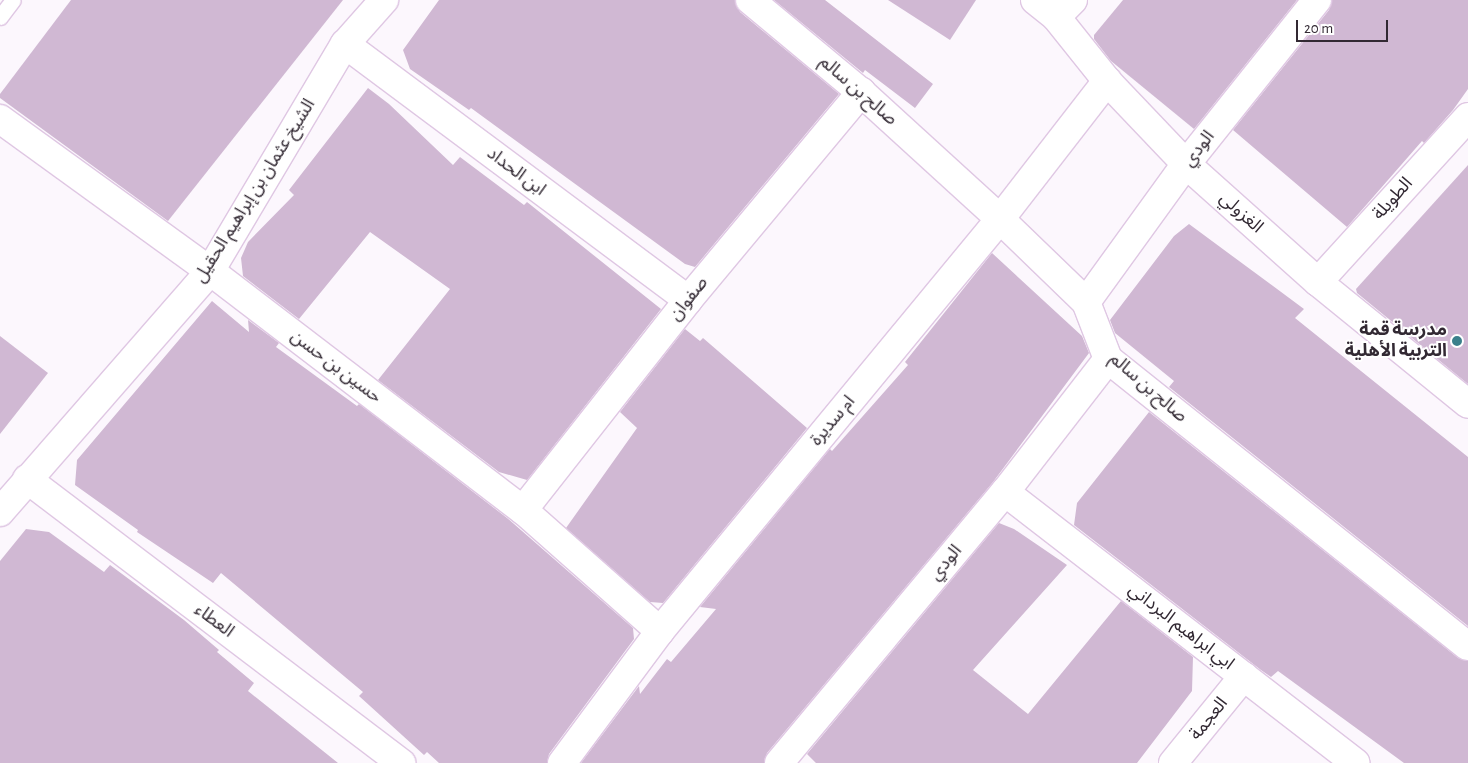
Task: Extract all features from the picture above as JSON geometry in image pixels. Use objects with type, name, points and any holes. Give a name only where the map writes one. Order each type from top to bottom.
[{"type":"street","name":"الشيخ عثمان بن إبراهيم الحقيل","points":[[0,512],[210,271],[345,44],[384,0]]},
{"type":"street","name":"صالح بن سالم","points":[[750,0],[861,92],[1000,219],[1086,302],[1108,359],[1468,646]]},
{"type":"street","name":"الغزولي","points":[[1035,0],[1064,9],[1107,81],[1186,164],[1318,282],[1468,404]]},
{"type":"street","name":"الودي","points":[[1086,302],[1186,164],[1317,0]]},
{"type":"street","name":"ابن الحداد","points":[[345,44],[688,300]]},
{"type":"street","name":"ام سديرة","points":[[562,763],[660,631],[1000,219],[1107,81]]},
{"type":"street","name":"صفوان","points":[[523,510],[688,300],[861,92]]},
{"type":"street","name":"الطويلة","points":[[1318,282],[1468,117]]},
{"type":"street","name":"حسين بن حسن","points":[[0,119],[210,271],[523,510],[660,631]]},
{"type":"street","name":"الودي","points":[[779,763],[1005,492],[1108,359]]},
{"type":"street","name":"العطاء","points":[[27,479],[401,763]]},
{"type":"street","name":"ابي ابراهيم البرداني","points":[[1005,492],[1356,763]]},
{"type":"street","name":"العجمة","points":[[1173,763],[1244,676]]},
{"type":"lane","points":[[0,17],[13,0]]},
{"type":"building","points":[[71,0],[343,0],[168,221],[0,98],[0,94]]},
{"type":"building","points":[[439,0],[735,0],[740,12],[839,94],[695,267],[685,264],[471,108],[469,110],[410,69],[403,50]]},
{"type":"building","points":[[774,0],[825,0],[933,84],[915,108],[865,70],[863,73]]},
{"type":"building","points":[[888,0],[976,0],[950,40]]},
{"type":"building","points":[[1123,0],[1297,0],[1194,129],[1111,61],[1094,39],[1094,35]]},
{"type":"building","points":[[1332,0],[1468,0],[1468,89],[1453,110],[1424,143],[1422,141],[1347,227],[1233,130],[1329,10]]},
{"type":"building","points":[[368,88],[389,104],[453,165],[460,157],[524,205],[527,202],[661,309],[527,480],[499,472],[378,380],[450,289],[370,232],[299,319],[243,276],[241,258],[248,242],[294,195],[289,190]]},
{"type":"building","points":[[1468,165],[1468,384],[1357,293],[1356,289]]},
{"type":"building","points":[[1189,224],[1304,309],[1295,318],[1468,457],[1468,626],[1169,387],[1174,381],[1115,333],[1110,320],[1174,236]]},
{"type":"building","points":[[992,253],[1082,336],[1089,353],[993,482],[767,753],[764,763],[581,763],[639,686],[640,694],[667,659],[671,662],[716,609],[700,607],[830,449],[832,451],[908,365],[905,362]]},
{"type":"building","points":[[212,301],[249,332],[248,320],[279,343],[276,347],[357,406],[359,404],[507,518],[633,628],[634,639],[549,754],[547,763],[439,763],[427,752],[424,755],[359,696],[363,692],[221,573],[213,583],[137,532],[138,530],[75,485],[77,460]]},
{"type":"building","points":[[685,329],[700,341],[703,338],[807,428],[663,603],[650,602],[566,528],[637,428],[620,412]]},
{"type":"building","points":[[0,336],[48,373],[0,434]]},
{"type":"building","points":[[1149,412],[1458,658],[1468,661],[1468,763],[1404,763],[1278,671],[1271,677],[1261,670],[1074,525],[1077,503]]},
{"type":"building","points":[[999,523],[1014,529],[1067,565],[973,670],[1028,714],[1121,601],[1193,657],[1192,691],[1137,763],[816,763],[807,754]]},
{"type":"building","points":[[26,529],[49,532],[104,572],[110,565],[184,620],[219,650],[217,652],[254,683],[248,691],[338,763],[0,763],[0,561]]},
{"type":"place","name":"مدرسة قمة التربية الأهلية","points":[[1457,341]]}]
